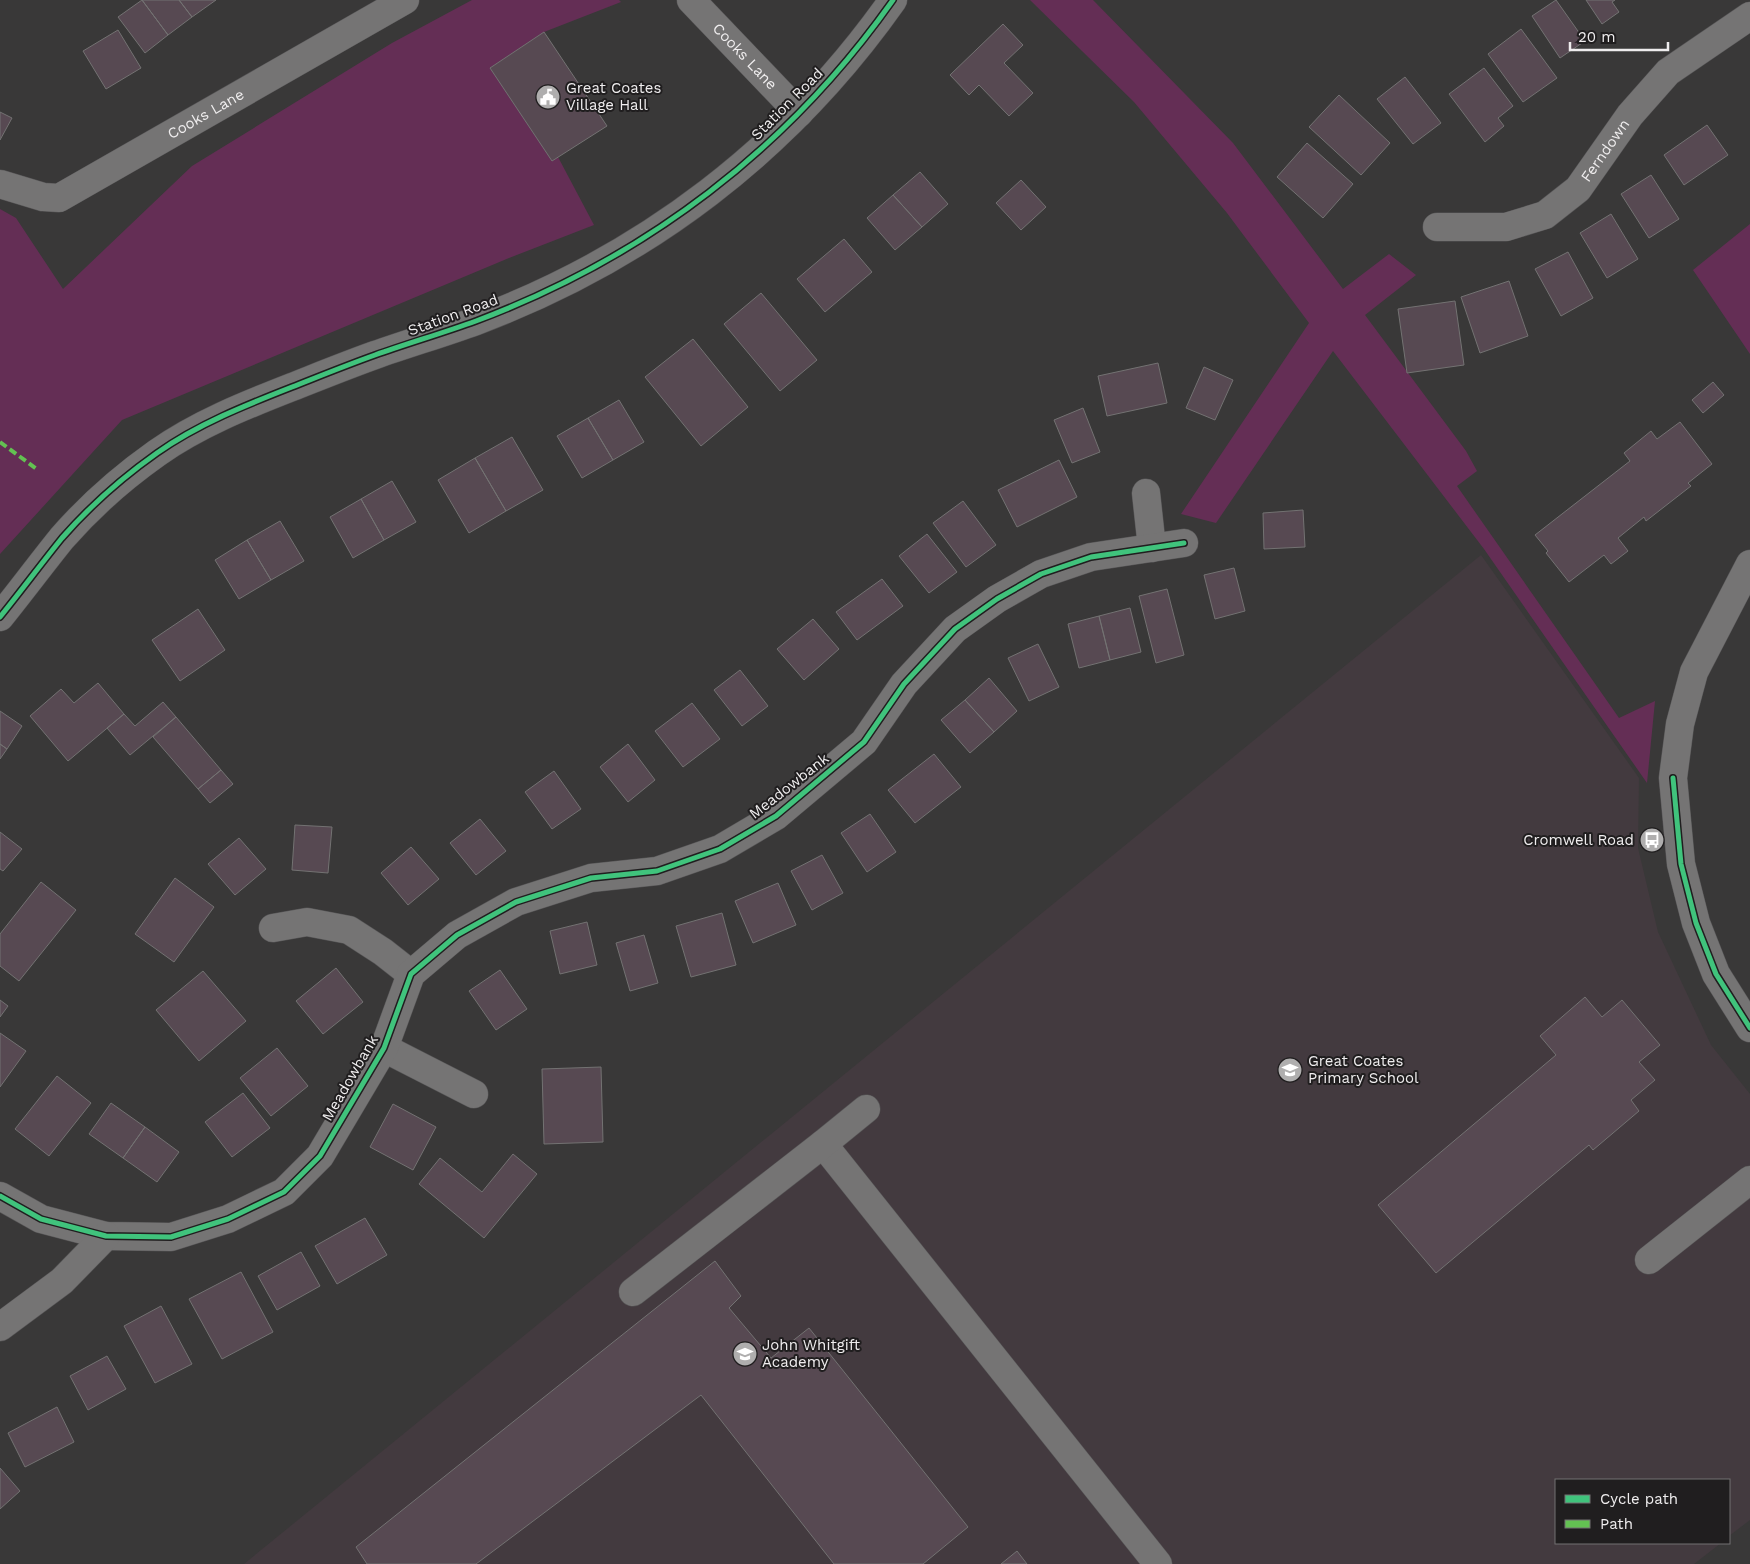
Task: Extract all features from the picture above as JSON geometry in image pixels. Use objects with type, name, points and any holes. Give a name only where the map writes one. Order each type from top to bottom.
[{"type":"street","name":"Cooks Lane","points":[[0,184],[43,197],[59,198],[405,0]]},
{"type":"street","name":"Cooks Lane","points":[[691,0],[799,113]]},
{"type":"street","name":"Station Road","points":[[0,617],[64,536],[109,491],[158,452],[214,420],[264,398],[528,300],[578,276],[635,245],[690,207],[747,162],[799,113],[843,66],[893,0]]},
{"type":"street","name":"Ferndown","points":[[1437,227],[1506,227],[1545,215],[1578,189],[1630,115],[1668,72],[1750,16]]},
{"type":"street","points":[[1146,493],[1152,548]]},
{"type":"street","name":"Meadowbank","points":[[0,1196],[41,1219],[106,1236],[170,1237],[228,1219],[284,1192],[320,1156],[384,1048],[411,974],[458,935],[516,902],[591,878],[657,871],[720,849],[776,816],[864,742],[904,684],[955,629],[997,599],[1041,574],[1091,557],[1184,543]]},
{"type":"street","points":[[1750,564],[1694,672],[1680,724],[1673,778],[1681,864],[1696,923],[1716,974],[1750,1028]]},
{"type":"street","points":[[273,928],[307,922],[349,930],[384,952],[411,974]]},
{"type":"street","name":"Meadowbank","points":[[384,1048],[474,1094]]},
{"type":"street","points":[[633,1292],[866,1109]]},
{"type":"street","points":[[823,1144],[1158,1564]]},
{"type":"street","points":[[1649,1260],[1750,1180]]},
{"type":"street","points":[[0,1327],[62,1281],[106,1236]]},
{"type":"shaded area","points":[[472,0],[619,0],[621,2],[544,32],[490,68],[552,161],[558,157],[594,225],[509,258],[122,420],[0,554],[0,209],[16,218],[63,289],[192,166],[392,43]]},
{"type":"shaded area","points":[[1030,0],[1093,0],[1233,143],[1343,289],[1389,254],[1416,275],[1365,315],[1466,451],[1477,471],[1457,486],[1619,718],[1655,701],[1647,783],[1484,549],[1333,351],[1216,523],[1181,514],[1309,323],[1227,213],[1134,102]]},
{"type":"shaded area","points":[[1750,224],[1750,354],[1693,270]]},
{"type":"shaded area","name":"Great Coates Primary School","points":[[1481,555],[1639,778],[1638,848],[1658,932],[1711,1045],[1750,1094],[1750,1520],[1730,1535],[1730,1479],[1555,1479],[1555,1544],[1720,1544],[1694,1564],[244,1564]]},
{"type":"building","points":[[142,0],[168,35],[145,53],[118,17]]},
{"type":"building","points":[[142,0],[179,0],[192,17],[168,35]]},
{"type":"building","points":[[179,0],[216,0],[192,17]]},
{"type":"building","points":[[1556,0],[1585,41],[1560,58],[1532,16]]},
{"type":"building","points":[[1586,0],[1615,0],[1612,2],[1619,12],[1602,24]]},
{"type":"building","points":[[1003,24],[1023,45],[1004,63],[1033,93],[1009,116],[979,85],[969,95],[950,75]]},
{"type":"building","points":[[1521,29],[1557,78],[1523,102],[1488,54]]},
{"type":"building","points":[[118,30],[141,68],[106,89],[83,51]]},
{"type":"building","name":"Great Coates Village Hall","points":[[544,32],[607,126],[552,161],[490,68]]},
{"type":"building","points":[[1484,68],[1513,106],[1498,118],[1504,126],[1485,142],[1449,94]]},
{"type":"building","points":[[1405,77],[1441,123],[1413,144],[1377,99]]},
{"type":"building","points":[[1339,95],[1390,143],[1361,175],[1309,127]]},
{"type":"building","points":[[0,112],[12,118],[0,140]]},
{"type":"building","points":[[1707,125],[1728,155],[1684,185],[1664,155]]},
{"type":"building","points":[[1307,143],[1353,184],[1323,218],[1277,177]]},
{"type":"building","points":[[920,172],[948,204],[922,227],[893,195]]},
{"type":"building","points":[[1651,175],[1679,219],[1649,238],[1621,194]]},
{"type":"building","points":[[1021,180],[1046,207],[1021,230],[996,203]]},
{"type":"building","points":[[893,195],[922,227],[895,250],[867,218]]},
{"type":"building","points":[[1611,214],[1638,259],[1607,278],[1580,233]]},
{"type":"building","points":[[844,239],[872,272],[825,312],[797,279]]},
{"type":"building","points":[[1568,252],[1593,298],[1561,316],[1535,269]]},
{"type":"building","points":[[1509,281],[1528,336],[1480,353],[1461,297]]},
{"type":"building","points":[[761,293],[817,360],[780,391],[724,324]]},
{"type":"building","points":[[1455,301],[1464,365],[1407,373],[1398,309]]},
{"type":"building","points":[[693,339],[748,407],[701,446],[645,377]]},
{"type":"building","points":[[1158,363],[1167,403],[1107,416],[1098,376]]},
{"type":"building","points":[[1204,367],[1233,380],[1215,420],[1186,408]]},
{"type":"building","points":[[1713,382],[1724,395],[1703,413],[1692,400]]},
{"type":"building","points":[[619,400],[644,442],[613,460],[588,418]]},
{"type":"building","points":[[1083,408],[1100,452],[1072,463],[1054,420]]},
{"type":"building","points":[[588,418],[613,460],[582,478],[557,436]]},
{"type":"building","points":[[1680,422],[1712,464],[1688,483],[1691,486],[1646,521],[1644,517],[1618,538],[1628,551],[1611,564],[1604,555],[1569,582],[1546,553],[1548,551],[1535,535],[1630,461],[1624,453],[1651,431],[1657,439]]},
{"type":"building","points":[[512,437],[543,490],[506,511],[475,458]]},
{"type":"building","points":[[475,458],[506,511],[469,533],[438,480]]},
{"type":"building","points":[[1059,460],[1077,497],[1017,527],[998,490]]},
{"type":"building","points":[[392,481],[416,522],[384,540],[361,499]]},
{"type":"building","points":[[361,499],[384,540],[353,558],[330,517]]},
{"type":"building","points":[[963,501],[996,545],[966,567],[933,523]]},
{"type":"building","points":[[1303,510],[1305,547],[1264,549],[1263,513]]},
{"type":"building","points":[[280,521],[304,561],[271,580],[247,540]]},
{"type":"building","points":[[927,534],[957,572],[929,593],[899,556]]},
{"type":"building","points":[[247,540],[271,580],[239,599],[215,560]]},
{"type":"building","points":[[1234,568],[1245,611],[1215,619],[1204,575]]},
{"type":"building","points":[[882,579],[903,606],[857,640],[836,612]]},
{"type":"building","points":[[1167,589],[1184,655],[1156,663],[1139,596]]},
{"type":"building","points":[[1130,608],[1141,652],[1110,660],[1099,616]]},
{"type":"building","points":[[198,609],[225,650],[180,681],[152,640]]},
{"type":"building","points":[[1099,616],[1110,660],[1079,668],[1068,624]]},
{"type":"building","points":[[813,619],[839,649],[804,680],[777,649]]},
{"type":"building","points":[[1038,644],[1059,687],[1029,701],[1008,658]]},
{"type":"building","points":[[740,670],[768,706],[742,726],[714,690]]},
{"type":"building","points":[[989,678],[1017,711],[994,732],[965,700]]},
{"type":"building","points":[[98,683],[124,714],[68,761],[30,716],[61,689],[74,703]]},
{"type":"building","points":[[965,700],[994,732],[970,753],[941,720]]},
{"type":"building","points":[[163,702],[176,717],[130,755],[107,728],[124,714],[135,726]]},
{"type":"building","points":[[692,703],[720,739],[683,767],[655,731]]},
{"type":"building","points":[[0,711],[22,726],[7,749],[0,744]]},
{"type":"building","points":[[176,717],[221,770],[198,789],[153,737]]},
{"type":"building","points":[[0,744],[7,749],[0,759]]},
{"type":"building","points":[[628,744],[655,780],[628,802],[600,767]]},
{"type":"building","points":[[934,754],[961,787],[915,823],[888,790]]},
{"type":"building","points":[[221,770],[233,784],[210,803],[198,789]]},
{"type":"building","points":[[554,771],[581,809],[552,829],[525,792]]},
{"type":"building","points":[[870,814],[896,852],[867,872],[841,833]]},
{"type":"building","points":[[480,819],[506,851],[476,875],[450,843]]},
{"type":"building","points":[[295,825],[332,827],[328,873],[292,870]]},
{"type":"building","points":[[0,832],[22,849],[3,871],[0,869]]},
{"type":"building","points":[[239,838],[266,869],[235,895],[208,864]]},
{"type":"building","points":[[411,847],[439,879],[408,905],[381,873]]},
{"type":"building","points":[[822,855],[843,893],[812,910],[791,871]]},
{"type":"building","points":[[175,878],[214,907],[174,962],[135,934]]},
{"type":"building","points":[[41,882],[76,910],[19,981],[0,966],[0,934]]},
{"type":"building","points":[[778,883],[796,925],[753,943],[735,901]]},
{"type":"building","points":[[722,913],[736,965],[691,977],[676,926]]},
{"type":"building","points":[[587,922],[597,965],[560,974],[550,931]]},
{"type":"building","points":[[644,935],[658,983],[630,991],[616,943]]},
{"type":"building","points":[[336,968],[363,1002],[323,1034],[296,1001]]},
{"type":"building","points":[[500,970],[527,1009],[496,1030],[469,991]]},
{"type":"building","points":[[203,971],[246,1021],[199,1061],[156,1010]]},
{"type":"building","points":[[1585,997],[1602,1017],[1622,1000],[1660,1045],[1639,1062],[1655,1080],[1631,1100],[1639,1111],[1593,1150],[1589,1145],[1436,1273],[1378,1205],[1556,1055],[1540,1036]]},
{"type":"building","points":[[0,1000],[8,1006],[0,1017]]},
{"type":"building","points":[[0,1033],[26,1051],[0,1087]]},
{"type":"building","points":[[277,1048],[308,1086],[271,1116],[240,1078]]},
{"type":"building","points":[[601,1067],[603,1142],[544,1144],[542,1069]]},
{"type":"building","points":[[57,1076],[91,1103],[49,1156],[15,1129]]},
{"type":"building","points":[[243,1093],[270,1128],[232,1157],[205,1122]]},
{"type":"building","points":[[111,1103],[145,1127],[123,1158],[89,1134]]},
{"type":"building","points":[[393,1104],[436,1127],[413,1170],[370,1147]]},
{"type":"building","points":[[145,1127],[179,1152],[157,1182],[123,1158]]},
{"type":"building","points":[[513,1154],[537,1174],[484,1238],[419,1184],[440,1158],[482,1192]]},
{"type":"building","points":[[365,1218],[387,1255],[337,1284],[315,1246]]},
{"type":"building","points":[[301,1252],[320,1286],[277,1310],[258,1276]]},
{"type":"building","points":[[715,1261],[741,1296],[729,1308],[771,1358],[809,1328],[968,1527],[923,1564],[834,1564],[701,1395],[476,1564],[367,1564],[356,1547]]},
{"type":"building","points":[[241,1272],[273,1332],[222,1359],[189,1299]]},
{"type":"building","points":[[161,1306],[192,1364],[155,1383],[124,1326]]},
{"type":"building","points":[[107,1356],[126,1389],[88,1410],[70,1376]]},
{"type":"building","points":[[57,1407],[74,1442],[25,1467],[8,1433]]},
{"type":"building","points":[[0,1468],[20,1491],[0,1509]]},
{"type":"building","points":[[1017,1551],[1027,1564],[1001,1564]]},
{"type":"marked path","points":[[0,442],[38,470]]},
{"type":"cycle path","points":[[0,617],[62,538],[84,515],[132,472],[157,453],[189,433],[240,408],[275,394],[375,355],[476,321],[538,295],[598,265],[655,231],[709,192],[760,150],[807,104],[852,54],[893,0]]},
{"type":"cycle path","points":[[0,1196],[41,1219],[106,1236],[171,1237],[228,1219],[284,1192],[320,1156],[384,1048],[411,974],[457,935],[516,902],[591,878],[657,871],[720,849],[776,816],[864,742],[904,684],[955,629],[997,599],[1041,574],[1091,557],[1184,543]]},
{"type":"cycle path","points":[[1673,778],[1681,864],[1696,923],[1716,974],[1750,1028]]},
{"type":"place","name":"Great Coates Village Hall","points":[[548,97]]},
{"type":"place","name":"Cromwell Road","points":[[1652,840]]},
{"type":"place","name":"Great Coates Primary School","points":[[1290,1070]]},
{"type":"place","name":"John Whitgift Academy","points":[[745,1354]]}]
